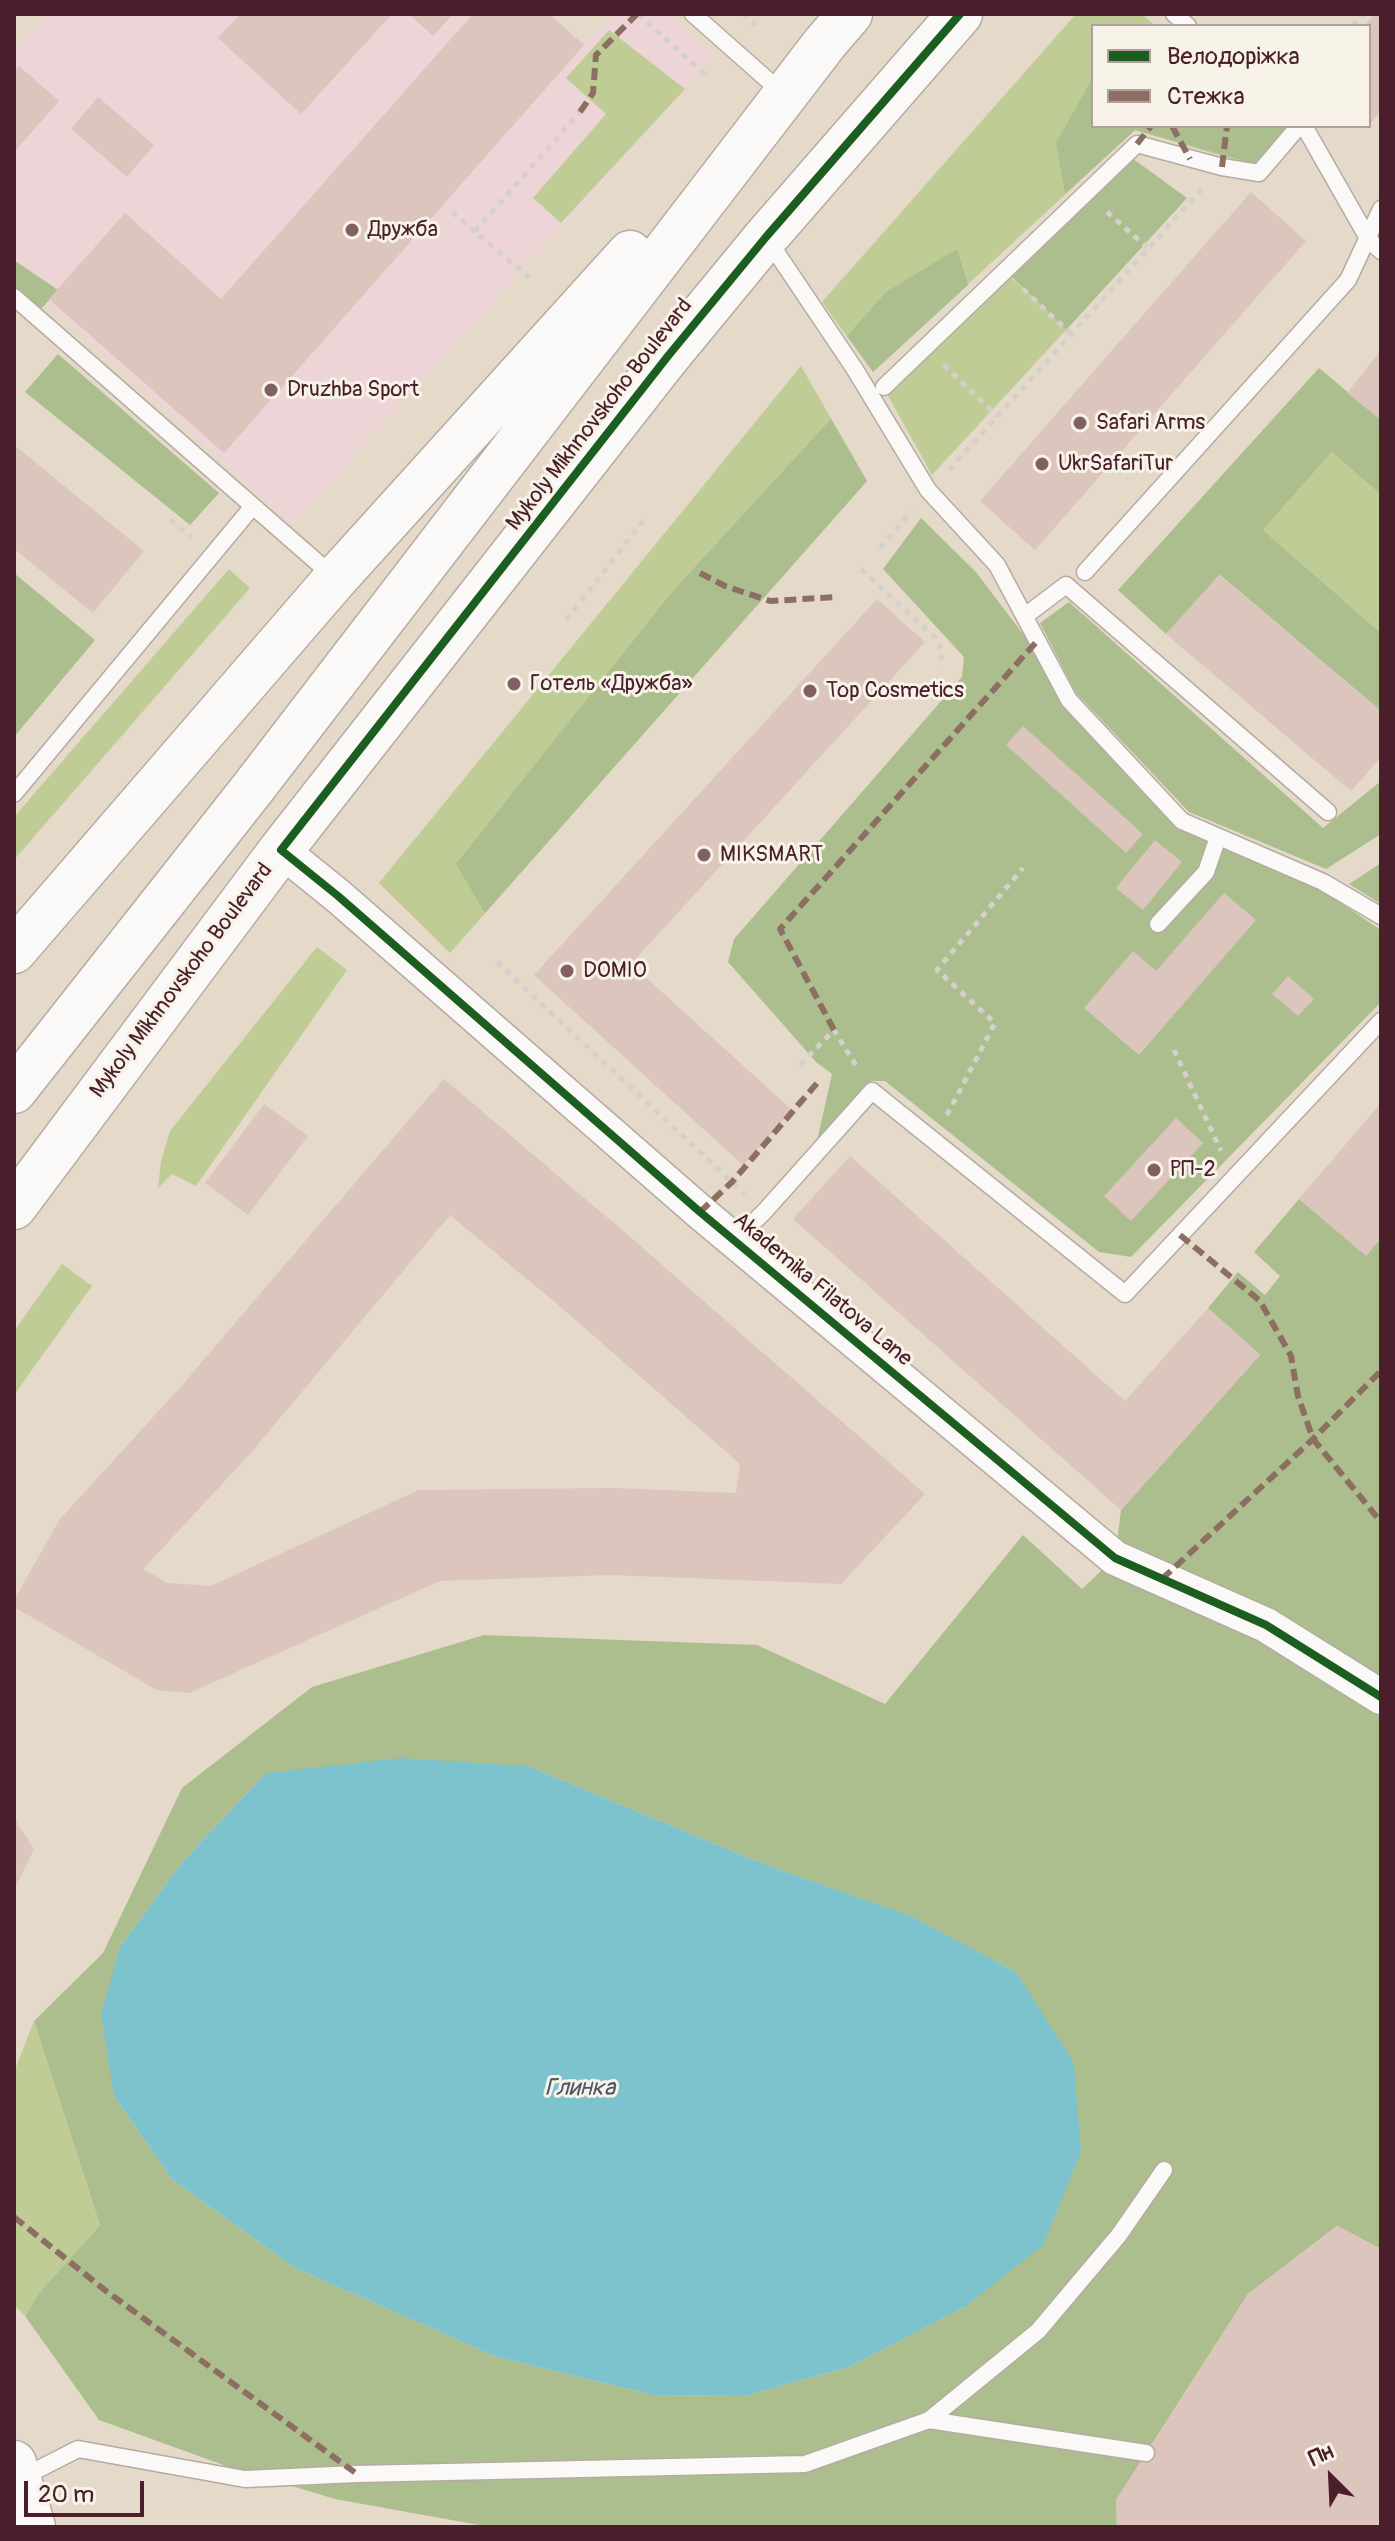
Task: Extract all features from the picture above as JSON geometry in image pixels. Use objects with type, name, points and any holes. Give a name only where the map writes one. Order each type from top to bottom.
[{"type":"main road","name":"Mykoly Mikhnovskoho Boulevard","points":[[14,1207],[281,850],[668,356],[766,237],[960,14]]},
{"type":"main road","points":[[14,951],[336,578],[837,28]]},
{"type":"main road","points":[[14,1091],[253,788],[837,28]]},
{"type":"main road","points":[[17,2470],[33,2527]]},
{"type":"street","name":"Akademika Filatova Lane","points":[[281,850],[338,896],[689,1202],[1115,1558],[1266,1625],[1381,1697]]},
{"type":"lane","points":[[693,14],[779,90]]},
{"type":"lane","points":[[884,387],[1137,144],[1222,167],[1259,173],[1300,128]]},
{"type":"lane","points":[[1303,128],[1375,246]]},
{"type":"lane","points":[[1085,572],[1348,280],[1375,246],[1381,209]]},
{"type":"lane","points":[[766,237],[854,368],[928,490],[997,565],[1069,700],[1182,821],[1323,882],[1381,916]]},
{"type":"lane","points":[[14,297],[336,578]]},
{"type":"lane","points":[[14,794],[253,506]]},
{"type":"lane","points":[[1025,616],[1066,585],[1328,812]]},
{"type":"lane","points":[[1158,924],[1206,872],[1218,837]]},
{"type":"lane","points":[[735,1240],[872,1091],[1125,1294],[1381,1021]]},
{"type":"lane","points":[[17,2470],[78,2449],[245,2479],[805,2464],[929,2420],[1038,2331],[1119,2235],[1164,2170]]},
{"type":"lane","points":[[929,2420],[1146,2453]]},
{"type":"path","points":[[638,14],[709,78]]},
{"type":"path","points":[[743,14],[756,25]]},
{"type":"path","points":[[475,231],[580,112]]},
{"type":"path","points":[[950,470],[1222,167]]},
{"type":"path","points":[[1085,193],[1149,249]]},
{"type":"path","points":[[452,212],[532,280]]},
{"type":"path","points":[[1014,281],[1071,334]]},
{"type":"path","points":[[940,361],[997,417]]},
{"type":"path","points":[[880,548],[912,510]]},
{"type":"path","points":[[170,520],[196,542]]},
{"type":"path","points":[[566,620],[644,520]]},
{"type":"path","points":[[861,569],[938,640],[942,654],[939,667]]},
{"type":"path","points":[[933,1141],[995,1023],[937,970],[1023,868]]},
{"type":"path","points":[[497,962],[764,1212]]},
{"type":"path","points":[[800,1065],[834,1030],[872,1091]]},
{"type":"path","points":[[1174,1050],[1234,1178]]},
{"type":"shaded area","points":[[49,14],[550,14],[584,44],[615,14],[668,14],[714,58],[292,524],[48,302],[58,289],[14,260],[14,55]]},
{"type":"green space","points":[[1076,14],[1142,14],[1153,24],[1091,24],[1091,128],[1288,128],[1255,166],[1135,130],[873,372],[822,302]]},
{"type":"green space","points":[[609,30],[685,89],[561,223],[533,198],[606,114],[566,78]]},
{"type":"green space","points":[[1091,81],[1091,128],[1288,128],[1256,164],[1135,130],[1065,194],[1056,143]]},
{"type":"green space","points":[[1132,158],[1187,198],[1066,330],[1011,276]]},
{"type":"green space","points":[[957,249],[968,285],[873,372],[847,336],[886,292]]},
{"type":"green space","points":[[14,260],[58,290],[41,309],[14,289]]},
{"type":"green space","points":[[1011,277],[1066,330],[932,475],[887,394]]},
{"type":"green space","points":[[58,354],[219,493],[190,525],[25,392]]},
{"type":"green space","points":[[801,366],[867,481],[450,953],[379,883]]},
{"type":"green space","points":[[1319,368],[1381,420],[1381,495],[1332,452],[1263,530],[1381,633],[1381,711],[1220,575],[1166,634],[1118,590]]},
{"type":"green space","points":[[831,419],[867,481],[485,913],[456,864],[672,592]]},
{"type":"green space","points":[[1332,452],[1381,495],[1381,633],[1263,530]]},
{"type":"green space","points":[[921,518],[976,572],[1032,646],[1063,707],[1176,825],[1318,888],[1381,930],[1381,1002],[1131,1257],[1099,1252],[885,1081],[871,1081],[816,1145],[832,1074],[816,1062],[728,962],[734,939],[962,677],[964,657],[883,569]]},
{"type":"green space","points":[[229,569],[250,588],[14,860],[14,817]]},
{"type":"green space","points":[[14,573],[95,640],[14,737]]},
{"type":"green space","points":[[1069,602],[1323,828],[1381,781],[1381,834],[1326,869],[1189,812],[1076,693],[1040,623]]},
{"type":"green space","points":[[1381,863],[1381,904],[1349,884]]},
{"type":"green space","points":[[317,947],[347,970],[196,1186],[172,1174],[158,1188],[161,1161],[170,1131]]},
{"type":"green space","points":[[1299,1199],[1366,1255],[1381,1238],[1381,2249],[1337,2226],[1248,2294],[1116,2500],[1117,2527],[490,2527],[335,2499],[229,2467],[99,2420],[25,2316],[40,2292],[100,2225],[34,2021],[103,1953],[182,1788],[312,1687],[484,1635],[757,1645],[885,1704],[1023,1535],[1082,1589],[1115,1558],[1121,1510],[1260,1355],[1208,1308],[1238,1272],[1265,1295],[1280,1276],[1254,1252]],"holes":[[[528,1766],[756,1861],[910,1916],[1016,1972],[966,2306],[849,2367],[744,2396],[654,2395],[497,2357],[295,2268],[172,2179],[114,2096],[120,1947],[182,1862],[266,1773]]]},
{"type":"green space","points":[[62,1264],[92,1286],[14,1395],[14,1331]]},
{"type":"green space","points":[[34,2021],[100,2225],[40,2292],[25,2316],[14,2305],[14,2072]]},
{"type":"water","name":"Глинка","points":[[401,1758],[528,1766],[756,1861],[911,1916],[1016,1972],[1074,2063],[1081,2152],[1043,2245],[966,2306],[849,2367],[744,2396],[654,2395],[497,2357],[295,2268],[172,2179],[114,2096],[101,2014],[120,1947],[182,1862],[266,1773]]},
{"type":"building","points":[[240,14],[392,14],[301,114],[218,38]]},
{"type":"building","points":[[409,14],[453,14],[433,36]]},
{"type":"building","name":"Дружба","points":[[473,14],[549,14],[584,45],[224,453],[49,299],[125,213],[221,299]]},
{"type":"building","points":[[1374,14],[1381,14],[1381,111],[1371,123],[1371,24],[1366,24]]},
{"type":"building","points":[[19,66],[59,101],[14,152],[14,72]]},
{"type":"building","points":[[98,97],[154,145],[127,177],[71,129]]},
{"type":"building","points":[[1251,192],[1306,241],[1035,550],[980,501]]},
{"type":"building","points":[[1381,350],[1381,420],[1347,393]]},
{"type":"building","points":[[14,445],[144,551],[93,613],[14,549]]},
{"type":"building","points":[[1219,575],[1381,711],[1381,757],[1351,791],[1166,634]]},
{"type":"building","points":[[877,599],[925,642],[631,964],[792,1110],[743,1165],[534,975]]},
{"type":"building","points":[[1023,726],[1143,834],[1126,853],[1006,745]]},
{"type":"building","points":[[1155,840],[1182,862],[1143,910],[1116,888]]},
{"type":"building","points":[[1224,893],[1256,920],[1139,1055],[1084,1008],[1133,951],[1156,971]]},
{"type":"building","points":[[1288,976],[1314,999],[1298,1016],[1272,994]]},
{"type":"building","points":[[444,1079],[925,1494],[841,1584],[611,1575],[440,1581],[189,1693],[157,1690],[14,1607],[14,1600],[60,1519],[177,1391]],"holes":[[[450,1215],[740,1464],[736,1493],[613,1488],[419,1490],[211,1586],[168,1583],[143,1569],[249,1455]]]},
{"type":"building","points":[[1381,1103],[1381,1238],[1366,1256],[1299,1199]]},
{"type":"building","points":[[264,1104],[308,1136],[248,1215],[205,1183]]},
{"type":"building","name":"РП-2","points":[[1176,1118],[1203,1143],[1131,1221],[1104,1196]]},
{"type":"building","points":[[850,1156],[1125,1401],[1208,1308],[1260,1355],[1121,1510],[793,1219]]},
{"type":"building","points":[[14,1818],[34,1849],[14,1890]]},
{"type":"building","points":[[1338,2226],[1381,2249],[1381,2527],[1117,2527],[1116,2500],[1248,2294]]},
{"type":"marked path","points":[[580,112],[593,93],[596,55],[637,14]]},
{"type":"marked path","points":[[1137,144],[1149,128]]},
{"type":"marked path","points":[[1173,128],[1190,159]]},
{"type":"marked path","points":[[1222,167],[1227,128]]},
{"type":"marked path","points":[[700,573],[725,586],[770,601],[837,597]]},
{"type":"marked path","points":[[834,1030],[780,929],[1038,640]]},
{"type":"marked path","points":[[700,1212],[732,1182],[818,1082]]},
{"type":"marked path","points":[[1180,1235],[1260,1301],[1291,1356],[1298,1396],[1313,1439],[1381,1522]]},
{"type":"marked path","points":[[1162,1579],[1313,1439],[1381,1371]]},
{"type":"marked path","points":[[14,2217],[106,2291],[357,2474]]},
{"type":"cycle path","points":[[960,14],[766,237],[668,356],[281,850],[338,896],[700,1212],[1115,1558],[1266,1625],[1381,1697]]},
{"type":"place","name":"Дружба","points":[[352,230]]},
{"type":"place","name":"Druzhba Sport","points":[[271,390]]},
{"type":"place","name":"Safari Arms","points":[[1080,423]]},
{"type":"place","name":"UkrSafariTur","points":[[1042,464]]},
{"type":"place","name":"Готель «Дружба»","points":[[514,684]]},
{"type":"place","name":"Top Cosmetics","points":[[810,691]]},
{"type":"place","name":"MIKSMART","points":[[704,855]]},
{"type":"place","name":"DOMIO","points":[[567,971]]},
{"type":"place","name":"РП-2","points":[[1154,1170]]}]
